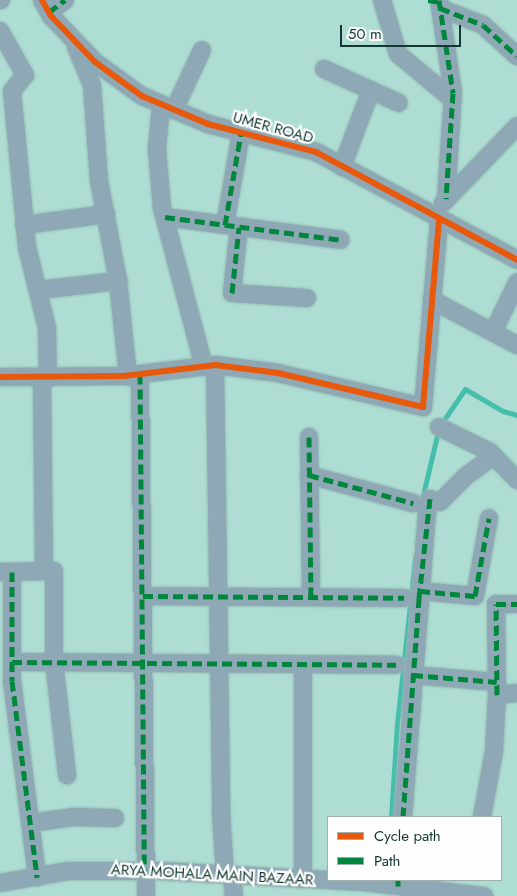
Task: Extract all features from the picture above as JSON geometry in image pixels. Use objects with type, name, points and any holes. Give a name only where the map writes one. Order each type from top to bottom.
[{"type":"street","points":[[45,6],[65,0]]},
{"type":"street","points":[[382,0],[398,54],[452,99]]},
{"type":"street","points":[[437,2],[452,99],[446,199]]},
{"type":"street","points":[[437,2],[483,25],[517,56]]},
{"type":"street","name":"UMER ROAD","points":[[45,6],[73,39],[111,73],[142,96],[167,107],[241,133],[316,152],[435,218],[517,260]]},
{"type":"street","points":[[0,31],[25,76],[24,80],[14,85],[12,91],[24,225],[47,328],[44,571],[40,571]]},
{"type":"street","points":[[73,39],[92,85],[100,181],[134,375],[143,596],[144,870],[146,896]]},
{"type":"street","points":[[202,50],[167,107],[157,149],[165,217],[210,366],[219,664],[228,875],[234,896]]},
{"type":"street","points":[[324,68],[399,103]]},
{"type":"street","points":[[342,167],[371,90]]},
{"type":"street","points":[[0,378],[45,379],[134,375],[210,366],[278,373],[423,407],[432,300],[435,218],[446,199],[517,126]]},
{"type":"street","points":[[241,133],[232,226],[232,294],[308,298]]},
{"type":"street","points":[[24,225],[106,214]]},
{"type":"street","points":[[165,217],[341,240]]},
{"type":"street","points":[[38,290],[118,281]]},
{"type":"street","points":[[493,332],[517,283]]},
{"type":"street","points":[[432,300],[517,345]]},
{"type":"street","points":[[439,426],[494,456],[517,480]]},
{"type":"street","points":[[309,437],[311,598]]},
{"type":"street","points":[[309,475],[422,501],[440,502],[466,476],[494,456]]},
{"type":"street","points":[[403,816],[413,675],[412,594],[422,501]]},
{"type":"street","points":[[143,596],[311,598],[412,594],[475,596],[489,518]]},
{"type":"street","points":[[37,877],[12,662],[6,572],[54,571],[54,662],[67,775]]},
{"type":"street","points":[[482,816],[494,751],[497,689],[496,604],[517,604]]},
{"type":"street","points":[[12,662],[396,665]]},
{"type":"street","points":[[302,665],[310,885]]},
{"type":"street","points":[[413,675],[517,693]]},
{"type":"street","points":[[30,823],[73,817],[115,818]]},
{"type":"street","name":"ARYA MOHALA MAIN BAZAAR","points":[[0,883],[69,870],[144,870],[228,875],[310,885],[364,882],[474,890]]},
{"type":"waterway","points":[[422,499],[439,427],[465,389],[503,411],[517,415]]},
{"type":"waterway","points":[[391,816],[397,724],[415,557]]},
{"type":"marked path","points":[[49,12],[65,0]]},
{"type":"marked path","points":[[428,0],[440,2]]},
{"type":"marked path","points":[[439,0],[453,93],[446,199]]},
{"type":"marked path","points":[[440,8],[483,25],[517,56]]},
{"type":"marked path","points":[[225,225],[241,133]]},
{"type":"marked path","points":[[165,217],[341,240]]},
{"type":"marked path","points":[[232,293],[239,227]]},
{"type":"marked path","points":[[140,374],[144,871]]},
{"type":"marked path","points":[[309,437],[311,597]]},
{"type":"marked path","points":[[309,475],[413,503]]},
{"type":"marked path","points":[[403,816],[419,598],[430,499]]},
{"type":"marked path","points":[[420,591],[475,596],[489,518]]},
{"type":"marked path","points":[[12,572],[12,681],[37,877]]},
{"type":"marked path","points":[[143,596],[404,598]]},
{"type":"marked path","points":[[497,695],[496,604],[517,604]]},
{"type":"marked path","points":[[12,662],[396,665]]},
{"type":"marked path","points":[[413,675],[497,682]]},
{"type":"marked path","points":[[398,881],[398,886]]},
{"type":"cycle path","points":[[42,0],[51,16],[95,62],[142,96],[208,124],[316,152],[517,260]]},
{"type":"cycle path","points":[[0,377],[124,376],[215,365],[278,373],[423,407],[439,220]]}]
